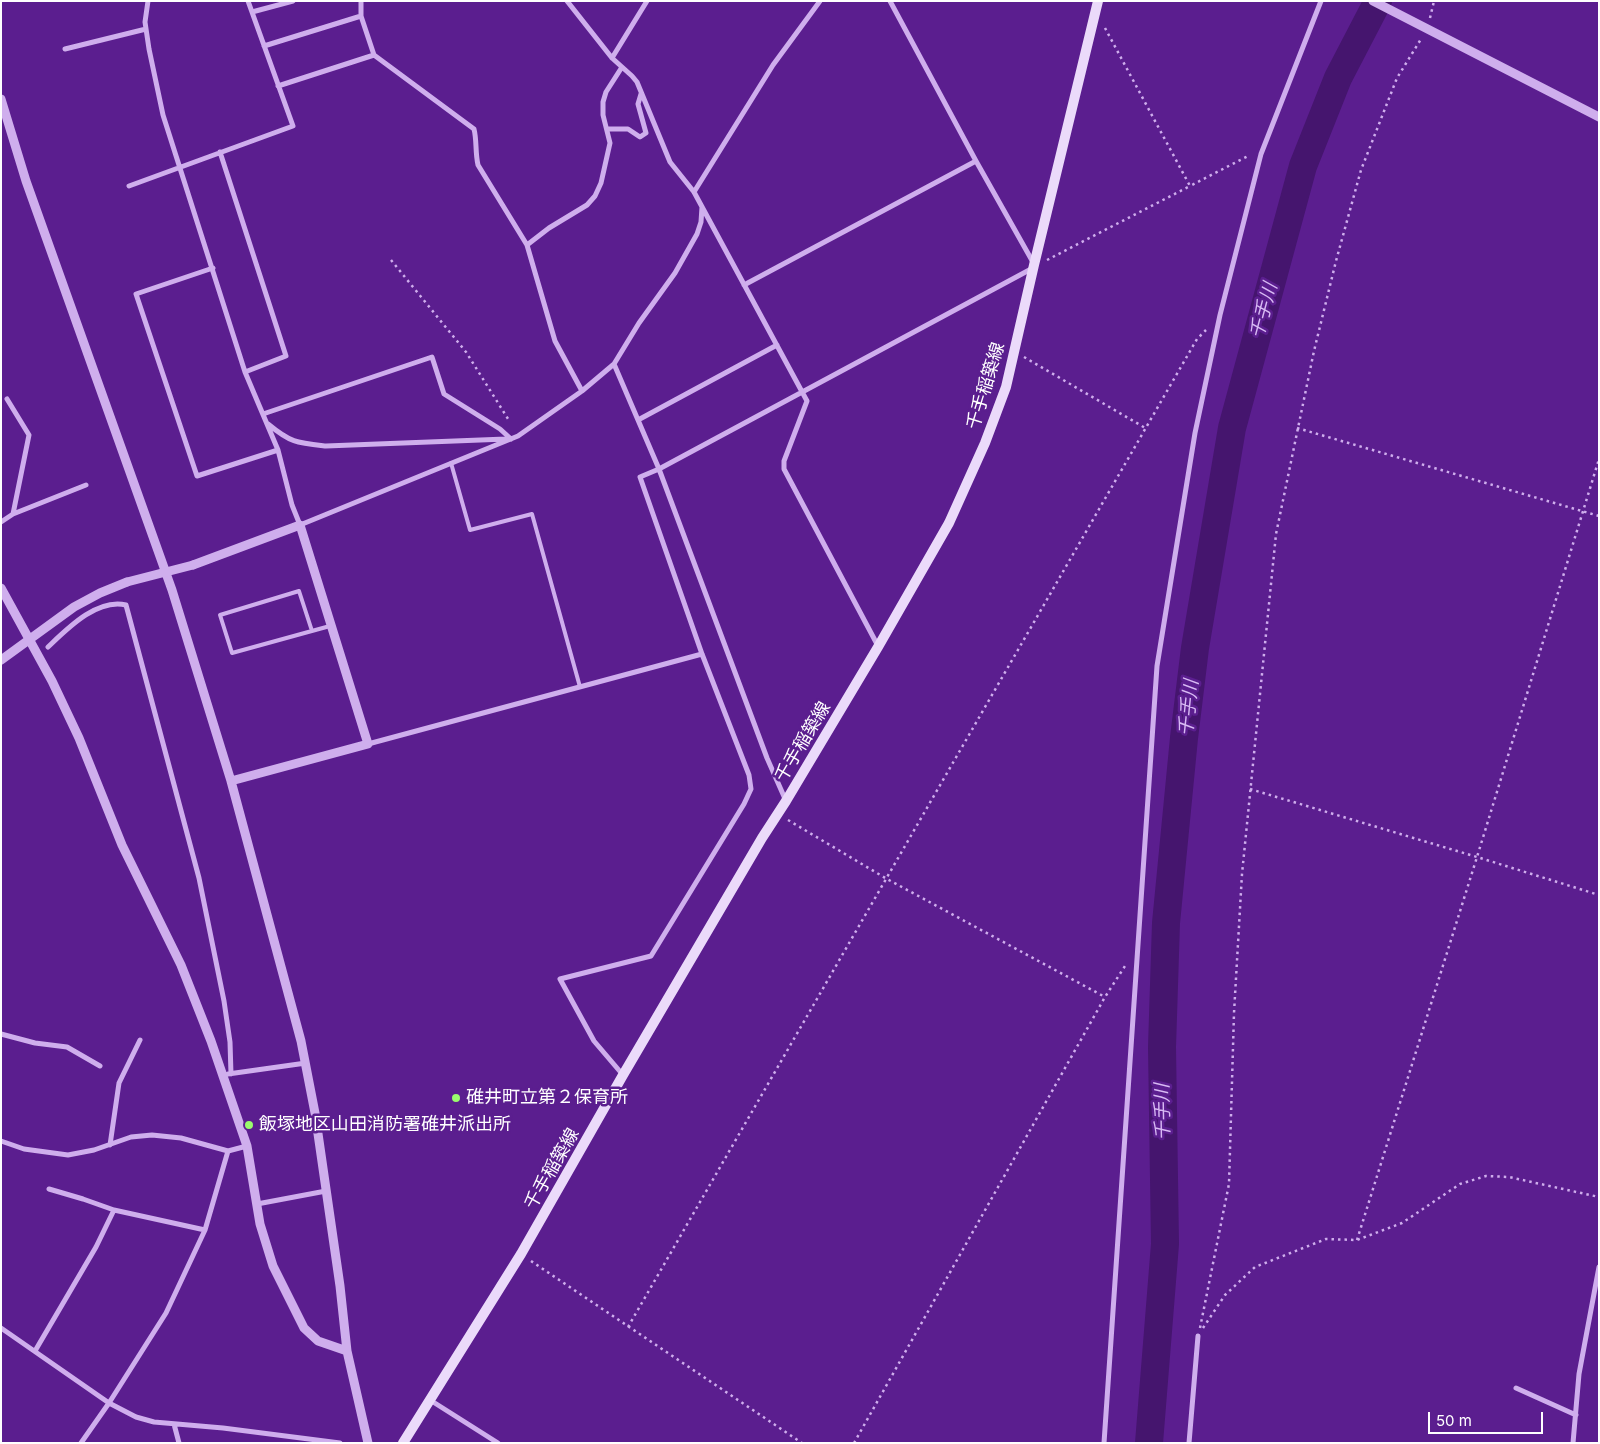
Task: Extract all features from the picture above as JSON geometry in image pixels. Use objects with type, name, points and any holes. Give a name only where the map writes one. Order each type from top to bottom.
[{"type":"main road","name":"千手稲築線","points":[[403,1443],[522,1254],[623,1075],[878,647],[949,523],[985,443],[1003,396],[1097,6]]},
{"type":"street","points":[[148,1],[145,22],[149,49],[164,116],[179,167],[245,372],[278,450],[292,504],[368,744]]},
{"type":"street","points":[[129,186],[293,126],[248,1]]},
{"type":"street","points":[[252,12],[293,1]]},
{"type":"street","points":[[361,1],[361,16],[374,55],[474,129],[477,139],[475,154],[478,164],[527,245],[555,341],[582,391]]},
{"type":"street","points":[[567,1],[612,58],[632,76],[670,162],[694,192],[807,402],[784,461],[784,469],[878,647]]},
{"type":"street","points":[[612,58],[648,1]]},
{"type":"street","points":[[694,192],[773,65],[820,1]]},
{"type":"street","points":[[623,1075],[594,1041],[560,979],[650,956],[744,804],[750,789],[749,775],[702,654],[640,478],[802,393],[1034,266],[890,1]]},
{"type":"street","points":[[1104,1443],[1157,666],[1195,433],[1220,315],[1263,148],[1321,1]]},
{"type":"street","points":[[1374,1],[1599,117]]},
{"type":"street","points":[[264,46],[361,16]]},
{"type":"street","points":[[65,49],[146,28]]},
{"type":"street","points":[[278,86],[374,55]]},
{"type":"street","points":[[527,245],[549,228],[587,205],[595,196],[601,183],[610,143],[603,102],[606,92],[622,67]]},
{"type":"street","points":[[608,129],[628,128],[640,137],[646,132],[638,104],[641,93]]},
{"type":"street","points":[[1,100],[30,190],[172,590],[220,742],[306,1063],[315,1113],[347,1351],[368,1443]]},
{"type":"street","points":[[220,152],[286,356],[245,372]]},
{"type":"street","points":[[744,285],[976,160]]},
{"type":"street","points":[[1,660],[74,607],[100,593],[127,582],[193,565],[300,525],[518,436],[582,391],[614,364],[691,246],[701,222],[702,207]]},
{"type":"street","points":[[213,268],[136,294],[197,476],[278,450]]},
{"type":"street","points":[[638,420],[777,345]]},
{"type":"street","points":[[264,414],[432,357],[444,394],[500,429],[512,439]]},
{"type":"street","points":[[614,364],[659,469],[767,758],[786,801]]},
{"type":"street","points":[[7,399],[29,435],[14,514]]},
{"type":"street","points":[[267,423],[286,438],[302,444],[326,446],[512,439]]},
{"type":"street","points":[[1,522],[14,514],[86,485]]},
{"type":"street","points":[[1,588],[52,681],[79,738],[122,845],[181,965],[227,1074],[247,1146],[260,1224],[273,1266],[304,1328],[318,1341],[347,1351]]},
{"type":"street","points":[[48,648],[76,621],[104,606],[118,603],[126,604],[199,878],[230,1042],[227,1074]]},
{"type":"street","points":[[230,782],[702,654]]},
{"type":"street","points":[[1,1034],[67,1047],[100,1066]]},
{"type":"street","points":[[110,1145],[119,1083],[140,1040]]},
{"type":"street","points":[[227,1074],[306,1063]]},
{"type":"street","points":[[1,1141],[24,1149],[68,1155],[94,1150],[131,1137],[152,1135],[181,1138],[228,1151],[247,1146]]},
{"type":"street","points":[[81,1443],[109,1403],[166,1313],[205,1230],[228,1151]]},
{"type":"street","points":[[49,1189],[114,1210],[205,1230]]},
{"type":"street","points":[[257,1204],[326,1191]]},
{"type":"street","points":[[35,1351],[96,1247],[114,1210]]},
{"type":"street","points":[[1574,1443],[1579,1374],[1599,1267]]},
{"type":"street","points":[[1,1328],[109,1403],[136,1417],[154,1422],[340,1443]]},
{"type":"street","points":[[1190,1443],[1198,1336]]},
{"type":"street","points":[[1516,1388],[1576,1415]]},
{"type":"street","points":[[430,1400],[498,1443]]},
{"type":"street","points":[[174,1424],[179,1443]]},
{"type":"lane","points":[[451,463],[470,530],[532,514],[580,687]]},
{"type":"lane","points":[[312,631],[299,591],[220,615],[232,654],[332,626]]},
{"type":"path","points":[[1198,1336],[1229,1184],[1234,1013],[1242,874],[1276,534],[1297,428],[1325,306],[1361,170],[1397,78],[1427,29],[1434,1]]},
{"type":"path","points":[[1097,6],[1190,186]]},
{"type":"path","points":[[1034,266],[1263,148]]},
{"type":"path","points":[[391,260],[466,352],[518,436]]},
{"type":"path","points":[[628,1327],[1198,339],[1220,315]]},
{"type":"path","points":[[1014,351],[1147,429]]},
{"type":"path","points":[[1297,428],[1599,516]]},
{"type":"path","points":[[1357,1240],[1599,459]]},
{"type":"path","points":[[1250,790],[1599,895]]},
{"type":"path","points":[[778,814],[887,879],[1105,997]]},
{"type":"path","points":[[854,1443],[1105,997],[1139,946]]},
{"type":"path","points":[[1198,1336],[1224,1294],[1255,1267],[1326,1239],[1357,1240],[1402,1223],[1460,1184],[1486,1176],[1509,1177],[1599,1198]]},
{"type":"path","points":[[522,1254],[802,1443]]},
{"type":"waterway","name":"千手川","points":[[1149,1443],[1165,1244],[1162,1047],[1166,923],[1184,738],[1195,648],[1232,428],[1303,166],[1338,78],[1378,1]]},
{"type":"place","name":"碓井町立第２保育所","points":[[456,1098]]},
{"type":"place","name":"飯塚地区山田消防署碓井派出所","points":[[249,1125]]}]
